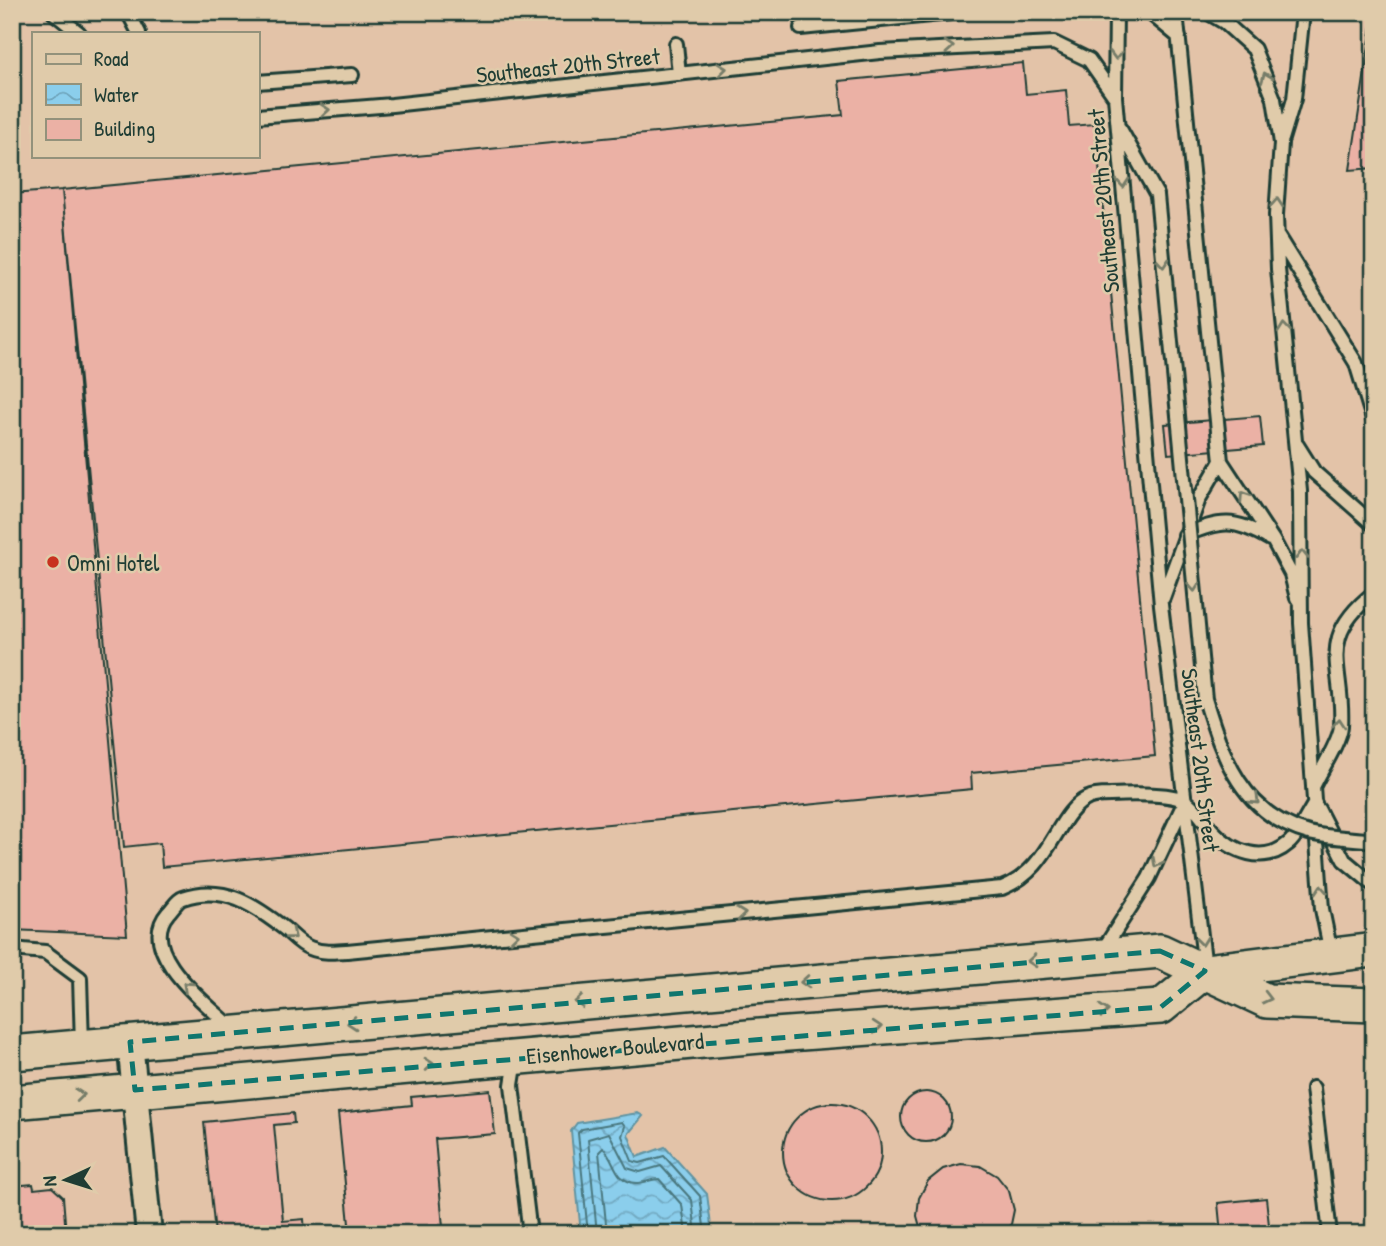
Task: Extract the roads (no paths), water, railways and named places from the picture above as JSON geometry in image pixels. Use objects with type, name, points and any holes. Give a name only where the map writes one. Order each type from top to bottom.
[{"type":"street","points":[[1205,971],[1374,950]]},
{"type":"street","points":[[12,1053],[1160,951],[1267,1001],[1374,1005]]},
{"type":"street","points":[[1331,957],[1374,969]]},
{"type":"street","name":"Eisenhower Boulevard","points":[[12,1102],[516,1056],[1161,1007],[1205,971]]},
{"type":"street","points":[[130,1042],[149,1234]]},
{"type":"lane","points":[[53,12],[78,32]]},
{"type":"lane","points":[[128,12],[138,32]]},
{"type":"lane","points":[[801,29],[834,19],[961,12]]},
{"type":"lane","points":[[1115,97],[1116,12]]},
{"type":"lane","points":[[1149,12],[1179,37]]},
{"type":"lane","points":[[1176,12],[1221,461],[1273,540],[1291,574],[1301,623]]},
{"type":"lane","points":[[1207,12],[1224,22],[1254,49],[1275,99],[1281,143],[1277,235],[1300,491],[1301,623],[1322,909],[1331,957]]},
{"type":"lane","points":[[1295,12],[1302,28]]},
{"type":"lane","points":[[1281,143],[1294,99],[1303,12]]},
{"type":"lane","name":"Southeast 20th Street","points":[[259,116],[392,105],[880,52],[1054,43],[1088,60],[1115,97],[1161,605],[1205,971]]},
{"type":"lane","points":[[676,44],[679,74]]},
{"type":"lane","points":[[259,82],[352,75]]},
{"type":"lane","points":[[1118,126],[1157,195],[1205,699],[1221,751],[1241,788],[1273,817],[1309,833],[1374,841]]},
{"type":"lane","points":[[1277,235],[1356,363],[1374,422]]},
{"type":"lane","points":[[1296,444],[1314,472],[1374,525]]},
{"type":"lane","points":[[1161,605],[1199,499],[1221,461]]},
{"type":"lane","points":[[1185,535],[1219,522],[1236,523],[1273,540]]},
{"type":"lane","points":[[1314,785],[1341,728],[1335,652],[1351,611],[1374,593]]},
{"type":"lane","points":[[237,1033],[174,974],[166,956],[161,936],[163,918],[180,899],[207,893],[232,895],[251,904],[307,948],[323,952],[988,890],[1018,882],[1032,870],[1074,810],[1088,798],[1146,795],[1185,801],[1224,843],[1239,852],[1257,854],[1273,851],[1289,843],[1315,803]]},
{"type":"lane","points":[[1100,955],[1149,878],[1185,801]]},
{"type":"lane","points":[[1315,803],[1344,860],[1374,885]]},
{"type":"lane","points":[[12,949],[45,952],[80,978],[82,1047]]},
{"type":"lane","points":[[516,1056],[512,1085],[530,1234]]},
{"type":"lane","points":[[1313,1088],[1330,1234]]},
{"type":"water","points":[[638,1113],[643,1116],[628,1134],[637,1157],[665,1147],[707,1194],[712,1234],[581,1234],[571,1131],[577,1123]]},
{"type":"place","name":"Omni Hotel","points":[[53,562]]}]
